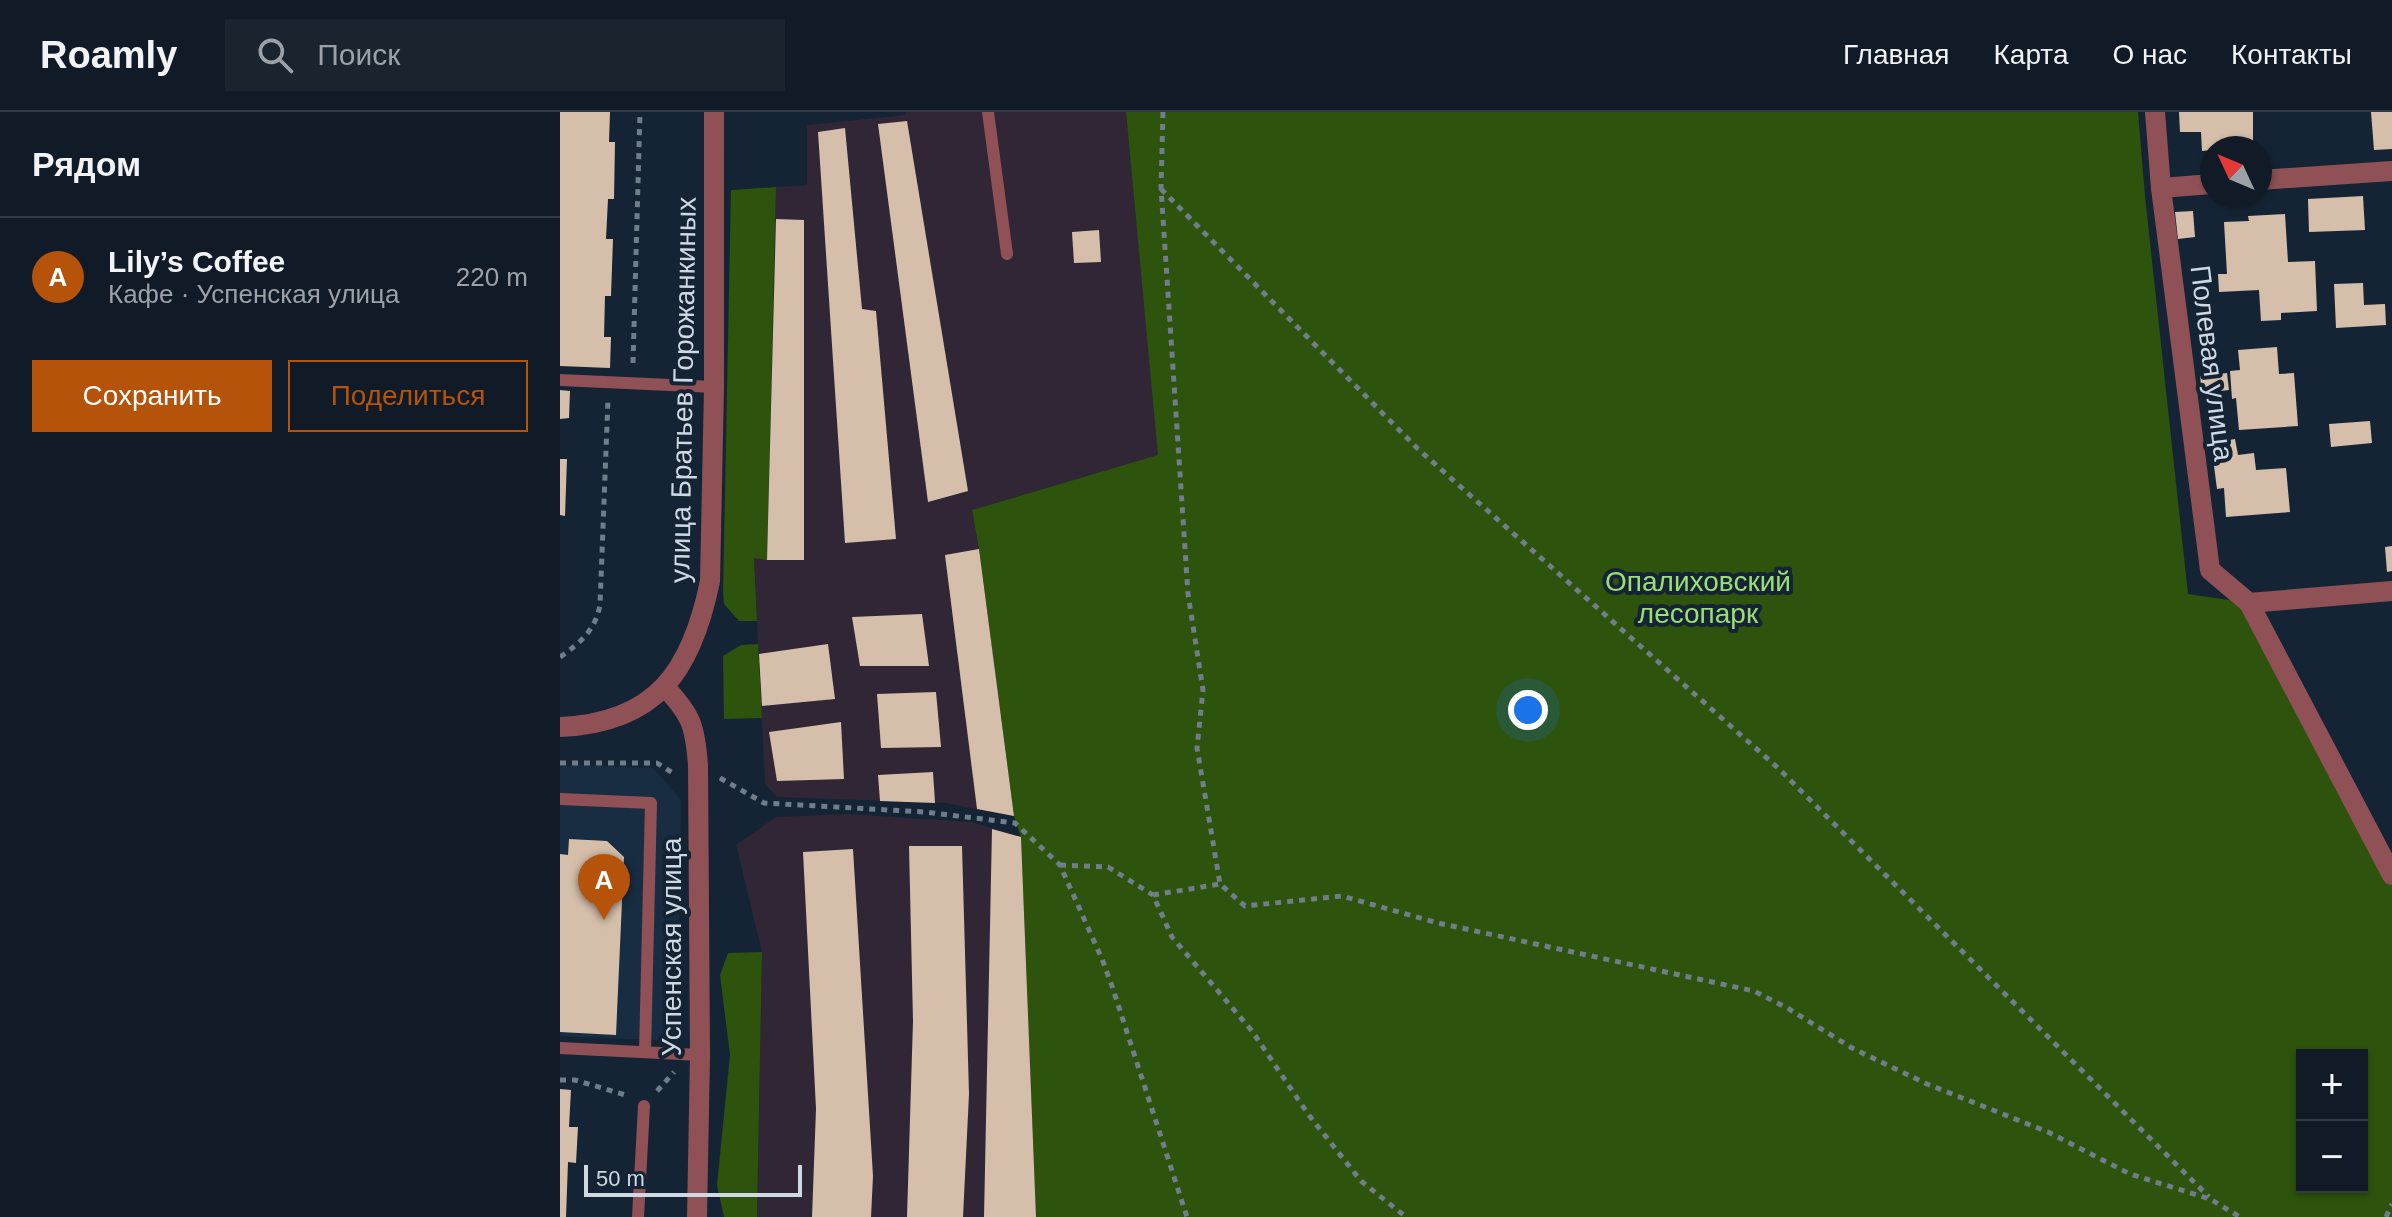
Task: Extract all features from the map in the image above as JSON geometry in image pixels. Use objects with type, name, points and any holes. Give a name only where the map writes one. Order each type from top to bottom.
[{"type":"street","name":"улица Братьев Горожанкиных","points":[[560,727],[583,726],[624,715],[665,687],[680,667],[695,637],[710,581],[714,112]]},
{"type":"street","name":"Полевая улица","points":[[2155,112],[2161,188],[2210,570],[2249,603]]},
{"type":"street","points":[[2272,179],[2392,171]]},
{"type":"street","points":[[2161,188],[2200,185]]},
{"type":"street","points":[[2392,591],[2249,603],[2392,875]]},
{"type":"street","name":"Успенская улица","points":[[665,687],[685,708],[695,732],[698,765],[697,1217]]},
{"type":"lane","points":[[988,112],[1007,254]]},
{"type":"lane","points":[[560,380],[714,387]]},
{"type":"lane","points":[[560,799],[651,803],[645,1052]]},
{"type":"lane","points":[[560,1048],[695,1054]]},
{"type":"lane","points":[[638,1217],[644,1106]]},
{"type":"path","points":[[632,383],[640,112]]},
{"type":"path","points":[[1163,112],[1161,188],[1188,594],[1203,690],[1197,748],[1220,884],[1245,906],[1342,896],[1438,923],[1754,991],[1852,1048],[1927,1084],[2048,1132],[2130,1174],[2210,1199],[2240,1217]]},
{"type":"path","points":[[1161,188],[1418,449],[1778,768],[2210,1199]]},
{"type":"path","points":[[560,657],[583,639],[597,621],[600,605],[609,382]]},
{"type":"path","points":[[698,765],[764,803],[925,812],[1015,823],[1060,865],[1107,972],[1187,1217]]},
{"type":"path","points":[[1060,865],[1108,867],[1153,895],[1172,937],[1252,1031],[1308,1114],[1361,1181],[1406,1217]]},
{"type":"path","points":[[1153,895],[1220,884]]},
{"type":"path","points":[[560,1080],[575,1080],[625,1093],[644,1106],[695,1054]]},
{"type":"path","points":[[2386,1217],[2392,1204]]},
{"type":"shaded area","points":[[906,112],[1126,112],[1159,455],[972,510],[1014,816],[945,803],[777,797],[765,784],[754,558],[767,559],[776,187],[807,185],[807,125],[906,115]]},
{"type":"shaded area","points":[[560,767],[653,768],[681,800],[677,1041],[560,1036]]},
{"type":"shaded area","points":[[847,814],[971,822],[1021,837],[1036,1217],[757,1217],[762,952],[736,845],[776,817]]},
{"type":"green space","name":"Опалиховский лесопарк","points":[[1126,112],[2138,112],[2188,594],[2249,603],[2392,875],[2392,1217],[1036,1217],[1021,837],[1014,816],[972,510],[1158,455]]},
{"type":"green space","points":[[776,187],[767,560],[754,558],[757,621],[739,621],[724,604],[723,592],[731,190]]},
{"type":"green space","points":[[758,644],[762,718],[724,719],[723,656],[741,645]]},
{"type":"green space","points":[[762,952],[757,1217],[724,1217],[717,1185],[730,1055],[720,975],[728,953]]},
{"type":"building","points":[[560,112],[610,112],[609,142],[615,142],[614,199],[608,199],[606,239],[613,239],[611,296],[605,296],[604,337],[611,337],[610,368],[560,366]]},
{"type":"building","points":[[2179,112],[2253,112],[2253,136],[2201,136],[2201,132],[2180,132]]},
{"type":"building","points":[[2371,112],[2392,112],[2392,149],[2374,150]]},
{"type":"building","points":[[907,121],[968,491],[928,502],[878,124]]},
{"type":"building","points":[[845,128],[862,309],[876,311],[896,539],[845,543],[818,132]]},
{"type":"building","points":[[2363,196],[2365,230],[2309,232],[2308,199]]},
{"type":"building","points":[[2193,211],[2195,237],[2178,239],[2175,212]]},
{"type":"building","points":[[2285,214],[2288,262],[2315,261],[2317,311],[2281,313],[2281,320],[2261,321],[2259,290],[2219,292],[2218,274],[2227,274],[2224,222],[2249,221],[2248,216]]},
{"type":"building","points":[[776,219],[804,220],[804,560],[767,560]]},
{"type":"building","points":[[1099,230],[1101,262],[1074,263],[1072,232]]},
{"type":"building","points":[[2363,283],[2364,305],[2385,304],[2386,325],[2336,328],[2334,284]]},
{"type":"building","points":[[2277,347],[2279,374],[2294,373],[2298,426],[2239,430],[2230,371],[2240,370],[2238,350]]},
{"type":"building","points":[[2227,373],[2229,390],[2202,393],[2200,376]]},
{"type":"building","points":[[560,390],[570,391],[569,418],[560,419]]},
{"type":"building","points":[[2370,421],[2372,443],[2331,447],[2329,424]]},
{"type":"building","points":[[2235,439],[2238,455],[2254,453],[2256,470],[2286,468],[2290,512],[2226,517],[2224,488],[2217,489],[2211,443]]},
{"type":"building","points":[[560,459],[567,459],[565,516],[560,515]]},
{"type":"building","points":[[2392,546],[2392,571],[2387,572],[2385,547]]},
{"type":"building","points":[[979,549],[1014,816],[977,809],[945,555]]},
{"type":"building","points":[[922,614],[929,666],[860,666],[852,617]]},
{"type":"building","points":[[828,644],[835,699],[762,706],[759,654]]},
{"type":"building","points":[[936,692],[941,747],[881,748],[877,694]]},
{"type":"building","points":[[841,722],[844,779],[777,781],[769,732]]},
{"type":"building","points":[[933,772],[935,803],[880,801],[878,775]]},
{"type":"building","points":[[992,829],[1021,837],[1036,1217],[984,1217]]},
{"type":"building","points":[[569,839],[607,841],[624,857],[616,1035],[560,1032],[560,854],[568,855]]},
{"type":"building","points":[[909,846],[962,846],[969,1094],[963,1217],[907,1217],[913,1021]]},
{"type":"building","points":[[853,849],[873,1176],[871,1217],[812,1217],[816,1109],[803,852]]},
{"type":"building","points":[[560,1089],[571,1090],[569,1127],[578,1127],[576,1163],[568,1162],[566,1217],[560,1217]]},
{"type":"place","name":"Lily’s Coffee","points":[[604,920]]}]
